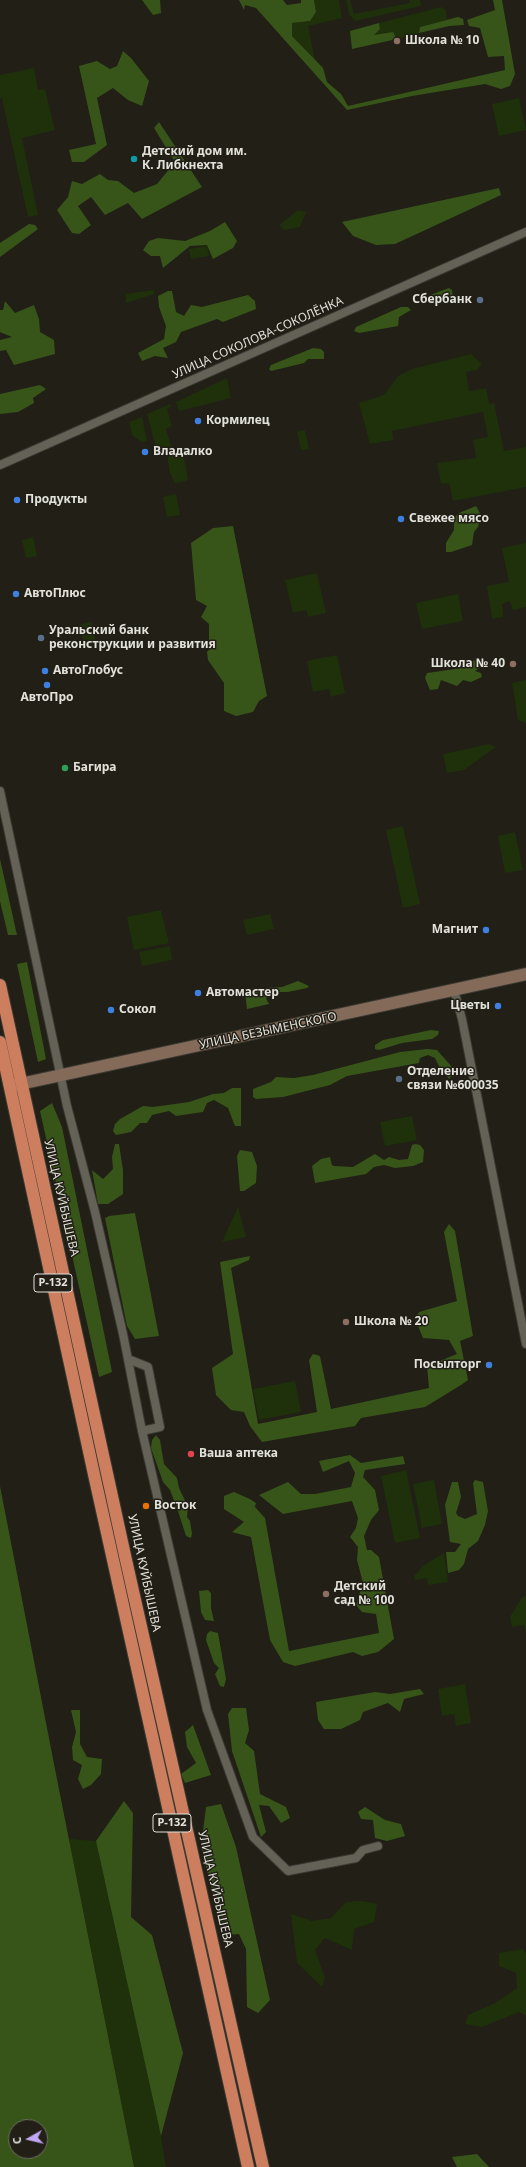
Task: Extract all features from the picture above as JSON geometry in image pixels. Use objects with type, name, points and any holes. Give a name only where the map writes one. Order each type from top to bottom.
[{"type":"highway","name":"УЛИЦА КУЙБЫШЕВА","points":[[0,985],[16,1085],[98,1494],[248,2167]]},
{"type":"highway","name":"УЛИЦА КУЙБЫШЕВА","points":[[0,1042],[16,1085],[263,2167]]},
{"type":"main road","name":"УЛИЦА БЕЗЫМЕНСКОГО","points":[[16,1085],[526,974]]},
{"type":"street","name":"УЛИЦА СОКОЛОВА-СОКОЛЁНКА","points":[[0,465],[526,232]]},
{"type":"street","points":[[0,791],[60,1076],[95,1212],[128,1359],[142,1430],[207,1710],[253,1837],[288,1871],[356,1858],[363,1850],[378,1846]]},
{"type":"street","points":[[454,990],[462,1019],[526,1344]]},
{"type":"street","points":[[128,1359],[148,1366],[160,1427],[142,1430]]},
{"type":"green space","points":[[142,0],[160,0],[161,13],[153,15]]},
{"type":"green space","points":[[239,0],[283,0],[287,5],[301,3],[301,0],[314,0],[316,12],[310,21],[292,23],[292,36],[323,68],[327,82],[341,94],[348,106],[505,70],[504,56],[488,57],[480,28],[469,26],[467,20],[495,10],[493,0],[502,0],[515,74],[510,86],[501,89],[485,84],[412,96],[347,110],[256,8],[245,5],[244,10]]},
{"type":"green space","points":[[314,0],[339,0],[342,18],[308,26],[315,60],[292,36],[292,23],[310,21],[316,12]]},
{"type":"green space","points":[[346,0],[350,0],[354,14],[410,3],[410,0],[420,0],[421,6],[355,21],[349,14]]},
{"type":"green space","points":[[441,7],[446,10],[447,20],[420,27],[419,33],[397,39],[393,32],[373,36],[380,29],[379,23]]},
{"type":"green space","points":[[458,17],[463,19],[464,25],[449,26],[419,33],[420,27]]},
{"type":"green space","points":[[379,23],[380,29],[374,35],[393,32],[397,39],[352,49],[350,31]]},
{"type":"green space","points":[[123,51],[131,58],[149,81],[142,106],[128,100],[113,88],[97,98],[107,145],[84,162],[72,162],[69,150],[96,144],[79,66],[97,61],[110,69],[117,66]]},
{"type":"green space","points":[[34,68],[38,90],[45,89],[55,130],[22,138],[38,215],[28,217],[2,98],[0,98],[0,75]]},
{"type":"green space","points":[[519,98],[526,130],[499,136],[492,104]]},
{"type":"green space","points":[[159,122],[202,187],[142,219],[128,203],[105,215],[91,197],[78,206],[91,225],[79,234],[72,233],[57,210],[68,197],[72,181],[82,184],[100,174],[108,180],[118,181],[134,193],[157,184],[175,162],[154,128]]},
{"type":"green space","points":[[499,188],[501,195],[395,244],[376,245],[353,236],[342,222]]},
{"type":"green space","points":[[298,210],[306,212],[300,227],[284,230],[279,225]]},
{"type":"green space","points":[[225,222],[237,241],[233,248],[213,259],[207,245],[190,246],[163,268],[160,256],[151,256],[143,250],[149,241],[158,238],[185,241],[210,231]]},
{"type":"green space","points":[[29,224],[35,225],[38,229],[0,257],[0,243]]},
{"type":"green space","points":[[207,246],[209,256],[191,259],[189,249]]},
{"type":"green space","points":[[449,288],[452,290],[453,298],[446,301],[433,299],[426,301],[430,295]]},
{"type":"green space","points":[[154,290],[154,294],[126,303],[126,294]]},
{"type":"green space","points":[[168,291],[172,291],[176,312],[184,316],[191,305],[202,307],[248,295],[255,301],[256,309],[223,322],[217,319],[181,332],[176,342],[163,348],[168,358],[155,356],[142,361],[138,353],[164,339],[166,326],[159,307],[158,296]]},
{"type":"green space","points":[[5,301],[15,313],[34,305],[39,319],[40,332],[54,340],[55,354],[14,365],[6,350],[0,351],[0,340],[12,337],[0,332],[0,310],[3,310]]},
{"type":"green space","points":[[401,307],[408,307],[411,310],[399,317],[398,326],[359,333],[354,331],[356,327]]},
{"type":"green space","points":[[313,348],[321,349],[324,352],[324,359],[308,359],[304,363],[271,371],[269,369],[271,365]]},
{"type":"green space","points":[[471,354],[482,364],[477,370],[466,372],[469,391],[486,388],[489,404],[494,403],[504,451],[526,447],[526,487],[453,501],[449,483],[441,484],[437,463],[476,458],[473,440],[488,437],[483,412],[392,431],[393,440],[370,444],[359,403],[384,395],[398,376],[412,369]]},
{"type":"green space","points":[[227,378],[231,398],[179,411],[176,402]]},
{"type":"green space","points":[[40,385],[46,389],[33,398],[34,403],[18,412],[0,414],[0,394]]},
{"type":"green space","points":[[170,404],[171,407],[167,409],[172,426],[166,429],[172,449],[183,454],[188,479],[186,481],[175,483],[170,473],[167,455],[158,452],[156,448],[147,414]]},
{"type":"green space","points":[[142,417],[147,441],[142,442],[132,435],[129,422]]},
{"type":"green space","points":[[305,430],[309,449],[301,450],[297,432]]},
{"type":"green space","points":[[176,494],[180,515],[167,517],[163,497]]},
{"type":"green space","points":[[476,506],[481,515],[478,527],[474,532],[472,545],[451,552],[446,552],[446,543],[454,530],[454,518],[459,513]]},
{"type":"green space","points":[[233,526],[267,696],[259,701],[253,712],[236,716],[224,711],[224,683],[208,660],[207,652],[212,646],[209,639],[209,624],[201,617],[207,606],[196,600],[191,543],[213,528]]},
{"type":"green space","points":[[33,537],[37,556],[26,558],[22,540]]},
{"type":"green space","points":[[526,543],[526,607],[513,610],[510,601],[502,604],[503,617],[492,619],[487,586],[509,582],[502,548]]},
{"type":"green space","points":[[317,573],[326,613],[308,617],[306,610],[293,613],[285,580]]},
{"type":"green space","points":[[458,594],[463,621],[422,629],[416,603]]},
{"type":"green space","points":[[91,622],[97,645],[85,648],[79,625]]},
{"type":"green space","points":[[337,655],[345,693],[331,697],[329,689],[313,692],[307,661]]},
{"type":"green space","points":[[475,660],[481,660],[479,668],[475,671],[481,673],[482,677],[471,682],[463,680],[457,686],[441,680],[438,689],[430,690],[425,678],[427,673],[462,668]]},
{"type":"green space","points":[[526,680],[526,723],[518,720],[512,683]]},
{"type":"green space","points":[[489,744],[496,747],[464,770],[447,773],[443,754]]},
{"type":"green space","points":[[403,826],[420,904],[403,908],[386,830]]},
{"type":"green space","points":[[515,832],[523,870],[505,873],[498,836]]},
{"type":"green space","points":[[0,859],[17,935],[8,935],[0,901]]},
{"type":"green space","points":[[161,910],[169,943],[134,950],[127,917]]},
{"type":"green space","points":[[270,914],[274,929],[247,935],[243,920]]},
{"type":"green space","points":[[170,946],[172,960],[142,966],[139,952]]},
{"type":"green space","points":[[27,962],[46,1059],[38,1062],[17,964]]},
{"type":"green space","points":[[298,981],[309,986],[307,988],[288,992],[274,992],[266,998],[269,1004],[247,1009],[245,992],[249,989],[282,987]]},
{"type":"green space","points":[[431,1030],[439,1031],[438,1035],[432,1039],[402,1043],[379,1050],[375,1049],[375,1045],[383,1040]]},
{"type":"green space","points":[[427,1049],[437,1050],[452,1067],[454,1073],[449,1079],[440,1068],[435,1058],[428,1055],[420,1058],[419,1063],[347,1076],[330,1085],[283,1097],[256,1099],[253,1097],[253,1089],[271,1082],[276,1077],[294,1078],[313,1075],[400,1052]]},
{"type":"green space","points":[[232,1088],[241,1088],[241,1126],[235,1126],[228,1108],[214,1100],[207,1103],[203,1112],[176,1116],[169,1111],[152,1115],[147,1123],[140,1123],[131,1132],[116,1135],[113,1131],[115,1124],[120,1119],[143,1106],[153,1107],[189,1102],[213,1094],[224,1093]]},
{"type":"green space","points":[[52,1103],[62,1127],[112,1372],[99,1377],[40,1111]]},
{"type":"green space","points":[[412,1116],[417,1140],[385,1146],[380,1122]]},
{"type":"green space","points":[[115,1144],[119,1144],[123,1170],[123,1194],[108,1204],[98,1204],[92,1170],[103,1179],[113,1169],[112,1157]]},
{"type":"green space","points":[[412,1145],[420,1145],[424,1150],[423,1162],[413,1166],[395,1168],[384,1165],[374,1167],[366,1174],[315,1183],[312,1166],[321,1159],[330,1157],[332,1165],[334,1166],[353,1167],[375,1154],[384,1160],[389,1157],[399,1160],[408,1159]]},
{"type":"green space","points":[[240,1150],[252,1152],[257,1166],[256,1183],[244,1191],[240,1191],[237,1156]]},
{"type":"green space","points":[[238,1207],[246,1237],[222,1242]]},
{"type":"green space","points":[[135,1213],[159,1336],[135,1339],[127,1326],[105,1218],[109,1216]]},
{"type":"green space","points":[[449,1224],[455,1231],[473,1336],[460,1341],[468,1380],[425,1407],[361,1418],[355,1426],[262,1442],[250,1426],[244,1412],[231,1410],[216,1395],[212,1368],[233,1354],[220,1262],[250,1256],[249,1260],[231,1268],[258,1424],[317,1412],[309,1360],[313,1354],[320,1356],[331,1409],[429,1388],[427,1366],[457,1354],[449,1340],[423,1338],[415,1319],[419,1312],[457,1301],[444,1232]]},
{"type":"green space","points":[[295,1381],[301,1412],[259,1420],[253,1389]]},
{"type":"green space","points":[[156,1435],[160,1440],[164,1464],[177,1478],[179,1488],[188,1507],[187,1517],[190,1521],[192,1534],[191,1538],[186,1536],[170,1490],[163,1482],[151,1448],[152,1440]]},
{"type":"green space","points":[[350,1455],[361,1463],[403,1456],[405,1464],[365,1470],[363,1477],[375,1490],[379,1510],[371,1520],[364,1536],[367,1550],[371,1550],[379,1557],[394,1639],[378,1652],[362,1656],[353,1652],[295,1666],[283,1662],[270,1640],[251,1537],[232,1532],[244,1522],[224,1509],[224,1496],[234,1492],[250,1499],[256,1503],[255,1507],[265,1518],[289,1651],[379,1633],[376,1614],[362,1612],[356,1605],[363,1583],[357,1560],[358,1547],[350,1537],[356,1528],[358,1518],[352,1501],[283,1514],[259,1495],[288,1482],[301,1494],[315,1494],[351,1487],[355,1473],[349,1461],[323,1472],[319,1461]]},
{"type":"green space","points":[[406,1470],[420,1538],[395,1543],[381,1476]]},
{"type":"green space","points":[[434,1480],[442,1524],[422,1528],[413,1484]]},
{"type":"green space","points":[[475,1480],[483,1482],[488,1511],[485,1525],[478,1541],[468,1549],[464,1564],[459,1570],[448,1573],[446,1552],[455,1552],[461,1544],[450,1542],[445,1505],[452,1482],[458,1482],[461,1497],[456,1513],[458,1516],[465,1519],[477,1514],[473,1483]]},
{"type":"green space","points":[[0,1486],[54,1764],[134,2167],[0,2167]]},
{"type":"green space","points":[[444,1553],[448,1582],[428,1585],[427,1578],[415,1580],[414,1576],[424,1565]]},
{"type":"green space","points":[[208,1590],[211,1593],[211,1608],[214,1621],[205,1620],[201,1612],[199,1591]]},
{"type":"green space","points":[[526,1596],[526,1632],[524,1625],[512,1627],[510,1617],[522,1597]]},
{"type":"green space","points":[[210,1631],[218,1633],[226,1679],[224,1687],[220,1686],[215,1674],[219,1668],[214,1663],[206,1640],[207,1634]]},
{"type":"green space","points":[[465,1684],[471,1723],[456,1726],[454,1714],[442,1716],[438,1689]]},
{"type":"green space","points":[[420,1689],[424,1694],[404,1699],[400,1712],[388,1703],[363,1712],[360,1720],[341,1729],[324,1729],[318,1720],[316,1702],[375,1692],[390,1694]]},
{"type":"green space","points":[[232,1708],[246,1708],[249,1730],[245,1743],[254,1751],[260,1794],[286,1807],[290,1818],[281,1823],[269,1806],[259,1805],[266,1832],[261,1837],[232,1751],[228,1714]]},
{"type":"green space","points":[[71,1710],[80,1710],[80,1744],[87,1757],[102,1759],[101,1774],[91,1785],[83,1789],[78,1779],[82,1765],[73,1760],[72,1747],[76,1732]]},
{"type":"green space","points":[[193,1725],[211,1775],[185,1783],[181,1774],[196,1763],[187,1747],[185,1732]]},
{"type":"green space","points":[[124,1801],[133,1813],[131,1917],[152,1935],[183,2053],[161,2136],[96,1841]]},
{"type":"green space","points":[[221,1804],[236,1847],[270,2000],[258,2013],[247,2007],[246,1949],[239,1934],[227,1935],[219,1917],[201,1847],[206,1807]]},
{"type":"green space","points":[[365,1807],[385,1820],[401,1824],[405,1836],[387,1841],[375,1838],[373,1820],[361,1819],[358,1812]]},
{"type":"green space","points":[[69,1839],[96,1841],[161,2136],[166,2167],[134,2167]]},
{"type":"green space","points":[[362,1901],[377,1904],[374,1922],[354,1929],[352,1950],[325,1938],[315,1950],[325,1978],[322,1987],[297,1963],[291,1914],[312,1921],[331,1918],[346,1902]]},
{"type":"green space","points":[[523,1949],[526,1953],[526,2016],[519,2012],[482,2027],[465,2024],[468,2015],[495,2003],[517,1988],[516,1973],[499,1966],[499,1953]]},
{"type":"green space","points":[[477,2154],[489,2167],[457,2167],[452,2157]]},
{"type":"place","name":"Школа № 10","points":[[397,41]]},
{"type":"place","name":"Детский дом им. К. Либкнехта","points":[[134,159]]},
{"type":"place","name":"Сбербанк","points":[[480,300]]},
{"type":"place","name":"Кормилец","points":[[198,421]]},
{"type":"place","name":"Владалко","points":[[145,452]]},
{"type":"place","name":"Продукты","points":[[17,500]]},
{"type":"place","name":"Свежее мясо","points":[[401,519]]},
{"type":"place","name":"АвтоПлюс","points":[[16,594]]},
{"type":"place","name":"Уральский банк реконструкции и развития","points":[[41,638]]},
{"type":"place","name":"Школа № 40","points":[[513,664]]},
{"type":"place","name":"АвтоГлобус","points":[[45,671]]},
{"type":"place","name":"АвтоПро","points":[[47,685]]},
{"type":"place","name":"Багира","points":[[65,768]]},
{"type":"place","name":"Магнит","points":[[486,930]]},
{"type":"place","name":"Автомастер","points":[[198,993]]},
{"type":"place","name":"Цветы","points":[[498,1006]]},
{"type":"place","name":"Сокол","points":[[111,1010]]},
{"type":"place","name":"Отделение связи №600035","points":[[399,1079]]},
{"type":"place","name":"Школа № 20","points":[[346,1322]]},
{"type":"place","name":"Посылторг","points":[[489,1365]]},
{"type":"place","name":"Ваша аптека","points":[[191,1454]]},
{"type":"place","name":"Восток","points":[[146,1506]]},
{"type":"place","name":"Детский сад № 100","points":[[326,1594]]}]
